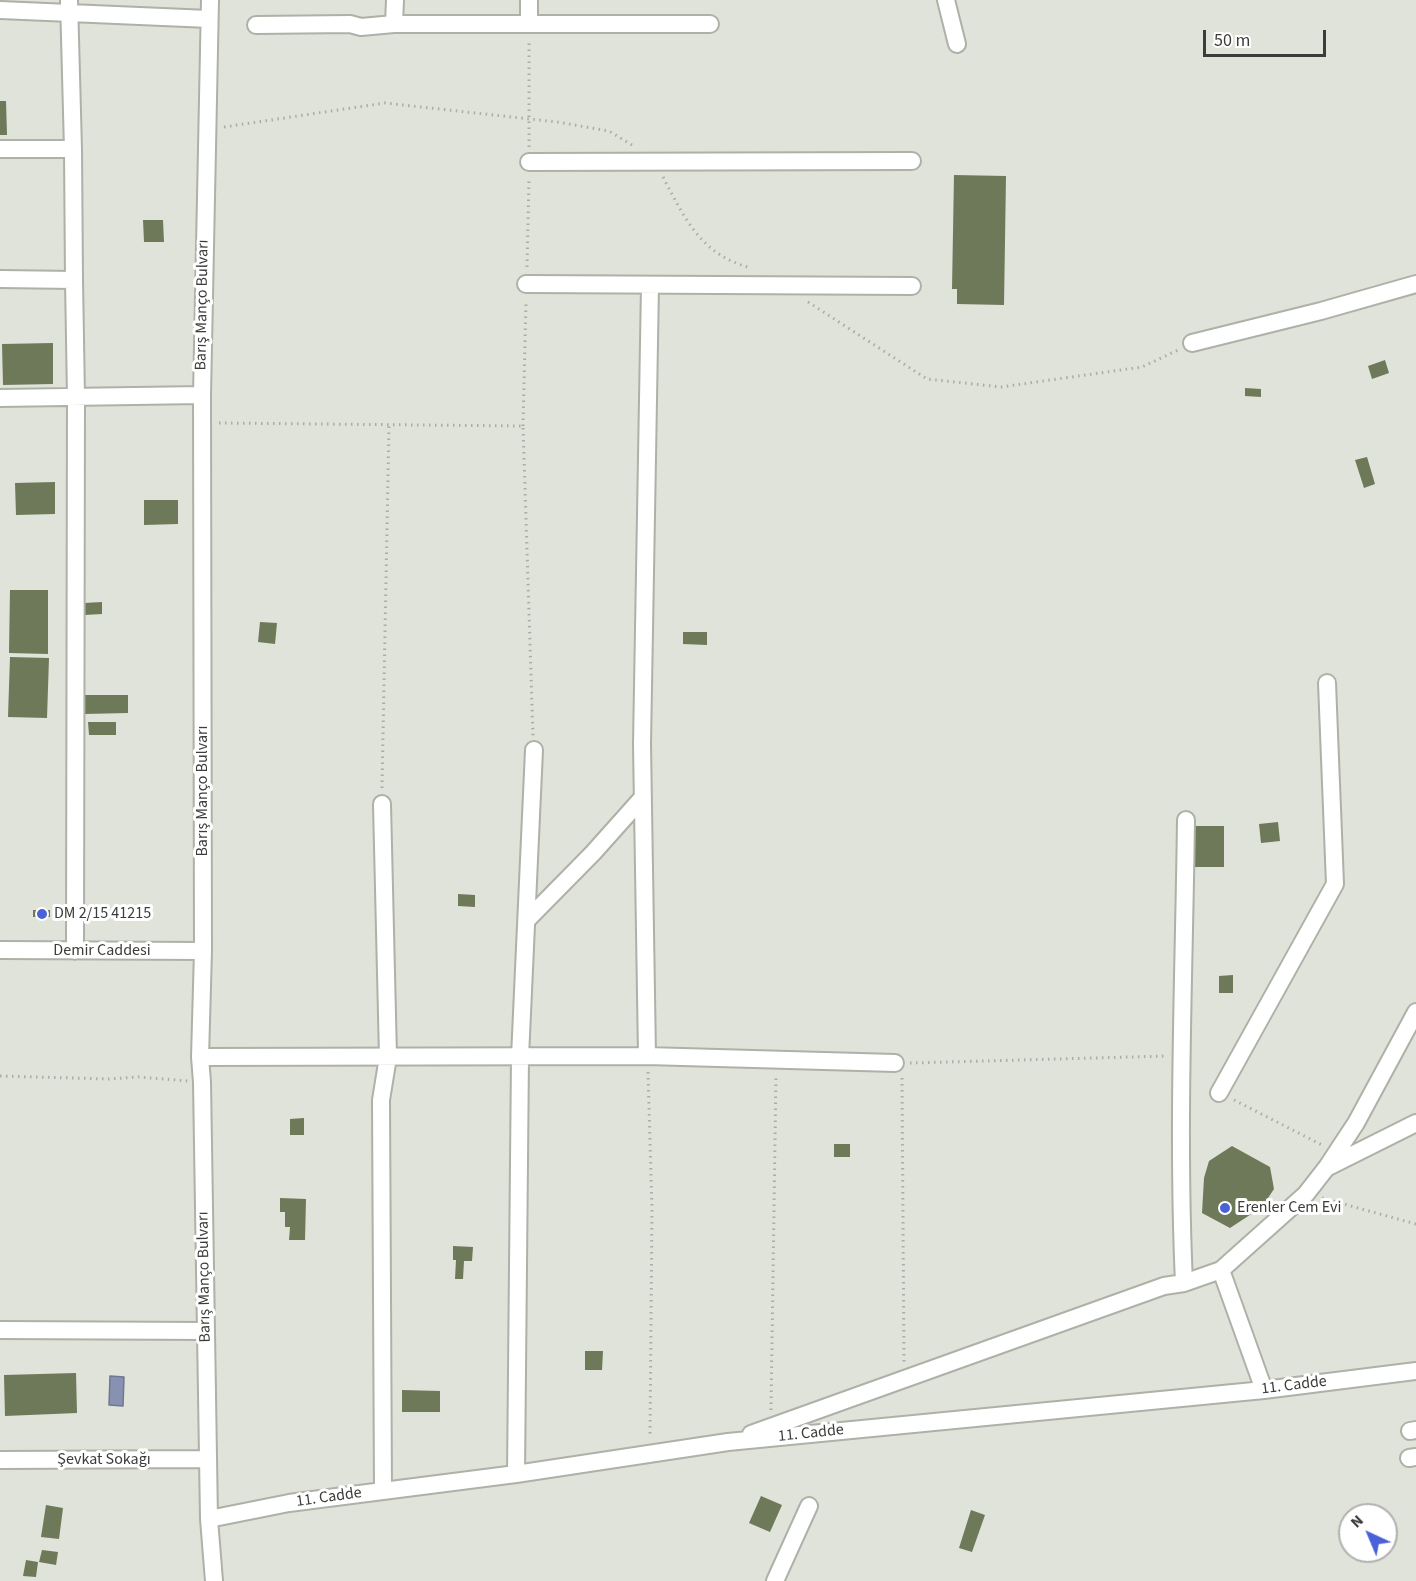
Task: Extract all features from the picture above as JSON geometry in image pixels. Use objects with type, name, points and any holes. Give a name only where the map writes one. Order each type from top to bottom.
[{"type":"street","name":"Barış Manço Bulvarı","points":[[210,0],[202,395],[203,951],[200,1057],[209,1519],[214,1581]]},
{"type":"street","points":[[394,24],[395,0]]},
{"type":"street","points":[[529,0],[529,23]]},
{"type":"street","points":[[946,0],[957,44]]},
{"type":"street","points":[[0,10],[69,7],[209,19]]},
{"type":"street","points":[[69,7],[76,397],[75,951]]},
{"type":"street","points":[[256,25],[350,24],[361,27],[394,24],[710,24]]},
{"type":"street","points":[[0,149],[73,149]]},
{"type":"street","points":[[529,162],[912,161]]},
{"type":"street","points":[[0,279],[74,280]]},
{"type":"street","points":[[526,284],[912,286]]},
{"type":"street","points":[[1192,343],[1321,311],[1416,284]]},
{"type":"street","points":[[647,1056],[642,732],[650,285]]},
{"type":"street","points":[[0,398],[202,395]]},
{"type":"street","points":[[1219,1093],[1335,884],[1327,683]]},
{"type":"street","points":[[516,1474],[520,1057],[534,750]]},
{"type":"street","points":[[527,920],[643,798]]},
{"type":"street","points":[[382,804],[388,1057],[381,1101],[382,1491]]},
{"type":"street","points":[[1184,1284],[1181,1214],[1181,1056],[1186,820]]},
{"type":"street","name":"Demir Caddesi","points":[[0,950],[203,951]]},
{"type":"street","points":[[728,1442],[1164,1286],[1184,1284],[1221,1270],[1306,1194],[1332,1160],[1356,1123],[1416,1012]]},
{"type":"street","points":[[200,1057],[647,1056],[899,1063]]},
{"type":"street","points":[[1332,1160],[1416,1123]]},
{"type":"street","points":[[1221,1270],[1264,1390]]},
{"type":"street","points":[[0,1330],[206,1330]]},
{"type":"street","name":"11. Cadde","points":[[209,1519],[289,1503],[516,1474],[728,1442],[1264,1390],[1416,1371]]},
{"type":"street","name":"Şevkat Sokağı","points":[[0,1460],[208,1460]]},
{"type":"street","points":[[774,1581],[809,1506]]},
{"type":"path","points":[[529,23],[530,119],[523,426],[534,750]]},
{"type":"path","points":[[207,129],[385,103],[557,122],[609,131],[655,162],[686,220],[707,246],[735,264],[755,269]]},
{"type":"path","points":[[791,286],[798,296],[927,379],[1001,387],[1142,367],[1192,343]]},
{"type":"path","points":[[202,423],[523,426]]},
{"type":"path","points":[[382,804],[389,424]]},
{"type":"path","points":[[647,1056],[652,1209],[650,1454]]},
{"type":"path","points":[[904,1379],[899,1063],[1181,1056]]},
{"type":"path","points":[[771,1427],[776,1060]]},
{"type":"path","points":[[0,1076],[108,1079],[139,1077],[202,1082]]},
{"type":"path","points":[[1219,1093],[1332,1160]]},
{"type":"path","points":[[1306,1194],[1416,1224]]},
{"type":"water","points":[[110,1376],[124,1377],[123,1406],[109,1405]]},
{"type":"building","points":[[0,101],[6,101],[7,135],[0,135]]},
{"type":"building","points":[[954,175],[1006,176],[1004,305],[957,304],[957,289],[952,289]]},
{"type":"building","points":[[143,220],[163,220],[164,242],[144,242]]},
{"type":"building","points":[[53,343],[53,384],[3,385],[2,344]]},
{"type":"building","points":[[1385,360],[1389,373],[1372,379],[1368,366]]},
{"type":"building","points":[[1245,388],[1261,389],[1261,397],[1245,396]]},
{"type":"building","points":[[1367,457],[1375,484],[1364,488],[1355,460]]},
{"type":"building","points":[[55,482],[55,514],[16,515],[15,483]]},
{"type":"building","points":[[144,500],[178,500],[178,524],[144,525]]},
{"type":"building","points":[[10,590],[48,590],[48,654],[9,653]]},
{"type":"building","points":[[102,602],[102,614],[84,615],[84,603]]},
{"type":"building","points":[[260,622],[277,623],[275,644],[258,642]]},
{"type":"building","points":[[683,632],[707,632],[707,645],[683,644]]},
{"type":"building","points":[[10,657],[49,658],[47,718],[8,717]]},
{"type":"building","points":[[84,695],[128,695],[128,713],[84,714]]},
{"type":"building","points":[[88,722],[116,722],[116,735],[89,735]]},
{"type":"building","points":[[1278,822],[1280,841],[1261,843],[1259,824]]},
{"type":"building","points":[[1193,826],[1224,826],[1224,867],[1192,867]]},
{"type":"building","points":[[458,894],[475,895],[475,907],[458,906]]},
{"type":"building","name":"DM 2/15 41215","points":[[33,910],[50,910],[50,917],[33,917]]},
{"type":"building","points":[[1233,975],[1233,993],[1219,993],[1219,976]]},
{"type":"building","points":[[304,1118],[304,1135],[290,1135],[290,1119]]},
{"type":"building","points":[[834,1144],[850,1144],[850,1157],[834,1157]]},
{"type":"building","points":[[1232,1146],[1270,1167],[1274,1189],[1262,1207],[1230,1228],[1202,1213],[1204,1178],[1209,1161]]},
{"type":"building","points":[[280,1198],[306,1199],[305,1240],[289,1240],[290,1227],[285,1227],[285,1212],[280,1212]]},
{"type":"building","points":[[453,1246],[473,1247],[472,1261],[464,1261],[463,1279],[455,1279],[456,1260],[453,1260]]},
{"type":"building","points":[[585,1351],[603,1351],[602,1370],[585,1370]]},
{"type":"building","points":[[76,1373],[77,1413],[5,1416],[4,1375]]},
{"type":"building","points":[[402,1390],[440,1391],[440,1412],[402,1412]]},
{"type":"building","points":[[761,1496],[782,1505],[770,1532],[749,1523]]},
{"type":"building","points":[[46,1505],[63,1508],[59,1539],[41,1537]]},
{"type":"building","points":[[971,1510],[985,1515],[972,1552],[959,1548]]},
{"type":"building","points":[[42,1550],[58,1552],[56,1565],[39,1562]]},
{"type":"building","points":[[26,1560],[38,1562],[36,1577],[23,1576]]},
{"type":"place","name":"DM 2/15 41215","points":[[42,914]]},
{"type":"place","name":"Erenler Cem Evi","points":[[1225,1208]]}]
